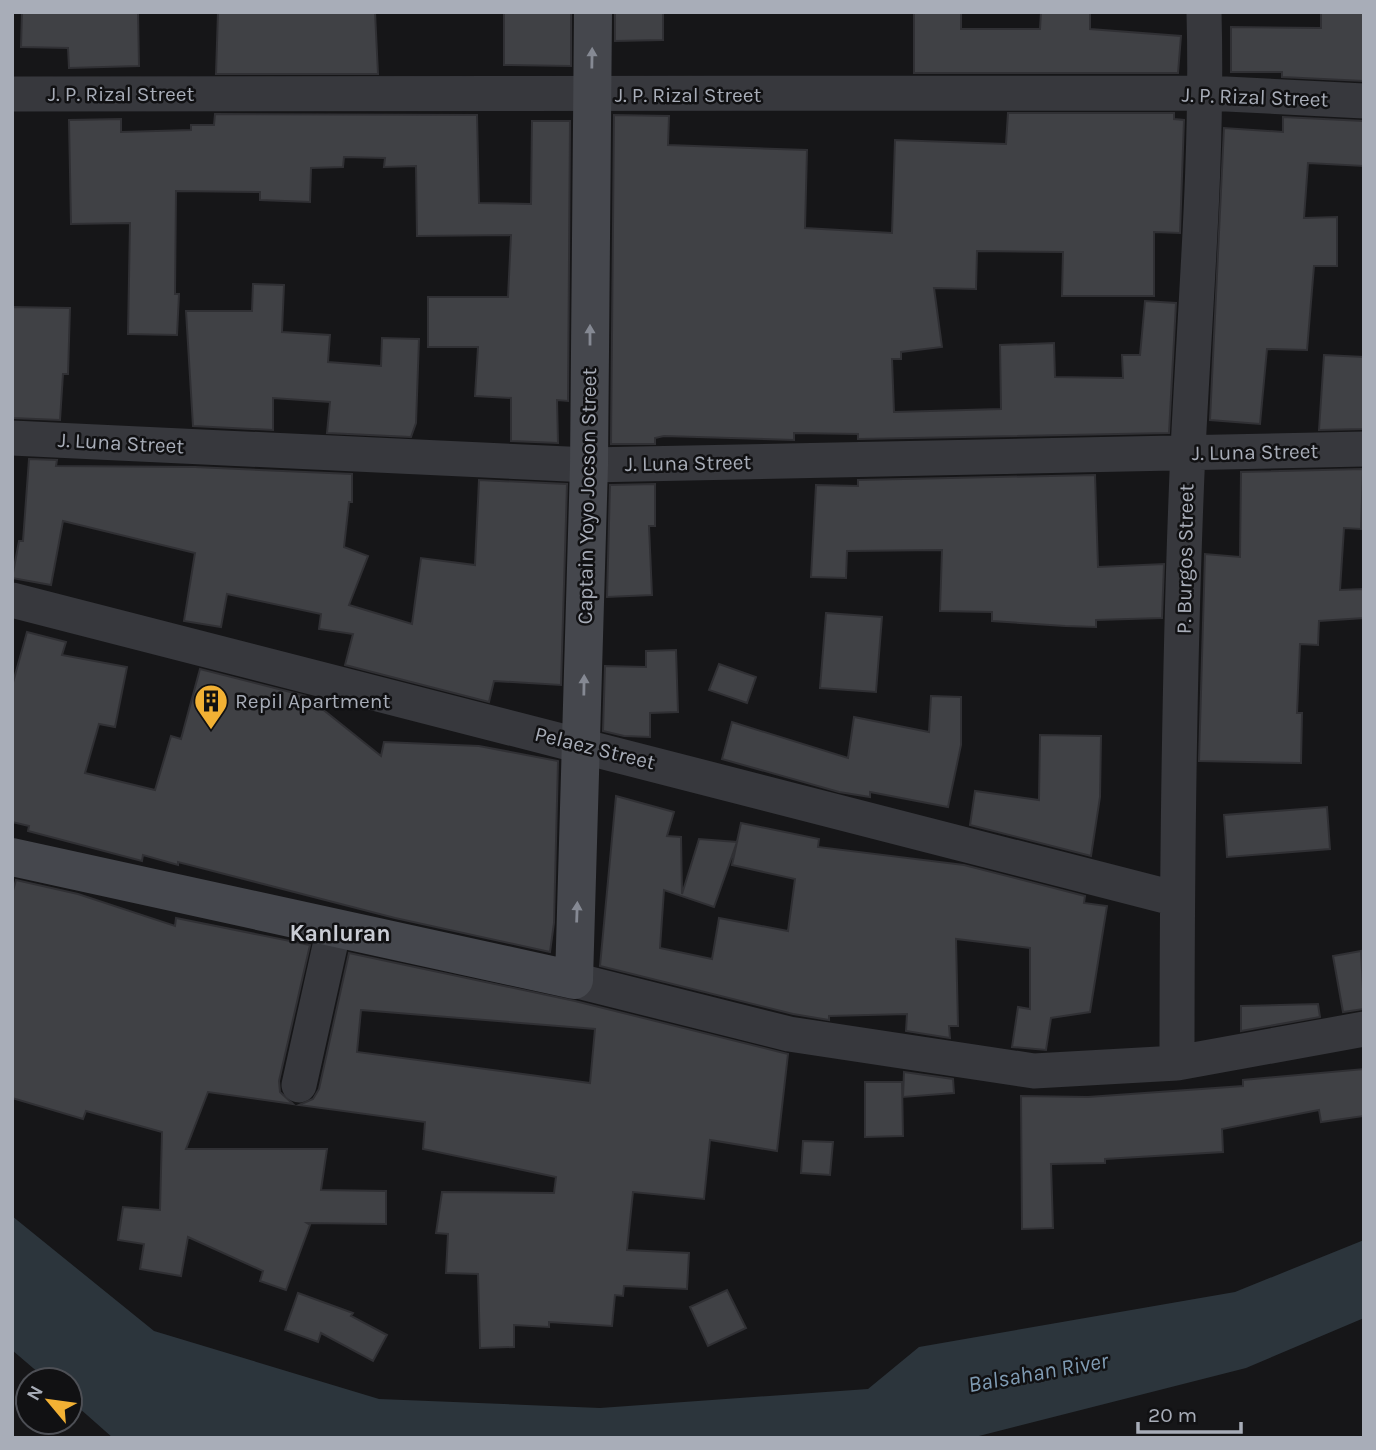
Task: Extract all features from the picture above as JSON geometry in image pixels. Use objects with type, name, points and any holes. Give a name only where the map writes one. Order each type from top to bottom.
[{"type":"main road","name":"Captain Yoyo Jocson Street","points":[[575,980],[589,465],[593,12]]},
{"type":"main road","points":[[12,857],[575,980]]},
{"type":"street","name":"P. Burgos Street","points":[[1177,1063],[1177,900],[1188,453],[1206,93],[1204,12]]},
{"type":"street","name":"J. P. Rizal Street","points":[[12,94],[1206,93],[1364,101]]},
{"type":"street","name":"J. Luna Street","points":[[12,438],[589,465],[1364,449]]},
{"type":"street","name":"Pelaez Street","points":[[12,600],[1177,900]]},
{"type":"street","points":[[299,1085],[334,928]]},
{"type":"street","points":[[575,980],[789,1034],[1034,1071],[1177,1063],[1364,1029]]},
{"type":"water","name":"Balsahan River","points":[[12,1216],[154,1331],[379,1399],[600,1408],[868,1389],[919,1347],[1235,1292],[1364,1240],[1364,1318],[1246,1368],[971,1438],[113,1438],[84,1412],[84,1366],[31,1366],[12,1350]]},
{"type":"building","points":[[22,12],[138,12],[139,66],[69,68],[68,48],[21,47]]},
{"type":"building","points":[[218,12],[375,12],[378,74],[216,74]]},
{"type":"building","points":[[504,12],[571,12],[571,66],[504,65]]},
{"type":"building","points":[[615,12],[663,12],[663,40],[615,41]]},
{"type":"building","points":[[914,12],[961,12],[961,29],[1040,29],[1041,12],[1090,12],[1090,29],[1181,36],[1178,73],[914,73]]},
{"type":"building","points":[[1321,12],[1364,12],[1364,81],[1282,77],[1282,72],[1231,72],[1231,27],[1321,28]]},
{"type":"building","points":[[1008,113],[1174,113],[1174,119],[1184,120],[1180,233],[1154,232],[1154,296],[1062,296],[1063,252],[977,251],[976,289],[934,288],[942,347],[901,352],[901,359],[892,359],[894,412],[1001,409],[1000,345],[1054,343],[1055,377],[1123,378],[1122,355],[1140,355],[1145,301],[1176,303],[1169,433],[858,439],[858,434],[794,433],[794,440],[664,436],[655,438],[655,444],[611,444],[614,115],[669,116],[668,145],[807,150],[805,228],[892,233],[895,140],[1006,144]]},
{"type":"building","points":[[215,114],[477,115],[479,203],[531,204],[532,121],[570,121],[568,401],[557,400],[558,443],[511,441],[511,398],[475,396],[478,347],[428,347],[428,297],[508,297],[511,235],[417,236],[416,166],[384,167],[385,158],[344,157],[343,167],[311,168],[310,202],[260,200],[260,192],[176,191],[175,294],[179,294],[177,335],[128,334],[130,223],[71,224],[69,120],[121,119],[121,132],[191,130],[191,125],[214,125]]},
{"type":"building","points":[[1283,117],[1364,121],[1364,166],[1308,163],[1304,218],[1337,217],[1337,266],[1314,266],[1307,350],[1267,349],[1260,424],[1210,420],[1224,128],[1283,132]]},
{"type":"building","points":[[253,284],[284,285],[282,332],[330,335],[328,362],[381,366],[382,338],[419,339],[416,423],[411,437],[327,433],[330,402],[273,398],[273,430],[193,426],[186,311],[252,311]]},
{"type":"building","points":[[12,307],[70,308],[68,374],[63,374],[60,420],[12,418]]},
{"type":"building","points":[[1324,355],[1364,357],[1364,429],[1319,430]]},
{"type":"building","points":[[29,459],[57,460],[56,466],[195,467],[352,474],[352,502],[349,502],[344,547],[368,556],[349,605],[412,624],[421,558],[475,565],[479,480],[567,484],[561,685],[494,681],[489,702],[345,665],[353,634],[319,629],[321,614],[227,594],[221,627],[184,621],[195,553],[63,521],[51,585],[12,578],[19,541],[23,541]]},
{"type":"building","points":[[1363,469],[1361,529],[1344,528],[1340,590],[1364,589],[1364,618],[1319,621],[1318,645],[1300,644],[1297,713],[1302,713],[1301,763],[1199,761],[1205,554],[1240,557],[1241,472]]},
{"type":"building","points":[[1095,475],[1098,567],[1164,564],[1162,618],[1096,620],[1096,627],[992,621],[992,612],[940,611],[942,550],[847,551],[846,578],[811,577],[816,485],[858,486],[858,480]]},
{"type":"building","points":[[655,484],[655,526],[649,526],[652,595],[607,597],[610,485]]},
{"type":"building","points":[[826,613],[882,617],[876,692],[820,688]]},
{"type":"building","points":[[27,632],[66,642],[62,655],[127,667],[115,727],[99,724],[85,773],[155,790],[171,736],[181,739],[200,669],[306,696],[381,756],[384,742],[479,746],[558,761],[554,923],[550,952],[395,918],[178,862],[178,865],[143,855],[142,861],[28,831],[29,826],[12,822],[12,686]]},
{"type":"building","points":[[676,650],[678,712],[650,713],[650,737],[624,736],[603,731],[605,666],[646,667],[646,651]]},
{"type":"building","points":[[719,664],[756,677],[747,703],[709,690]]},
{"type":"building","points":[[931,696],[961,697],[961,745],[948,807],[870,792],[870,797],[839,792],[722,759],[732,722],[848,758],[854,717],[929,732]]},
{"type":"building","points":[[1040,735],[1101,736],[1100,797],[1091,856],[970,825],[975,791],[1039,800]]},
{"type":"building","points":[[616,796],[674,812],[667,836],[681,837],[682,894],[699,839],[737,842],[741,823],[819,839],[818,847],[964,865],[1085,896],[1084,903],[1107,906],[1090,1012],[1051,1018],[1046,1050],[1012,1047],[1018,1007],[1030,1009],[1030,948],[956,939],[958,1026],[949,1026],[950,1038],[906,1031],[907,1014],[829,1016],[829,1020],[793,1014],[600,966]],"holes":[[[737,843],[732,865],[795,879],[788,931],[719,918],[712,959],[660,948],[664,890],[714,907]]]},
{"type":"building","points":[[1327,807],[1330,849],[1227,857],[1224,815]]},
{"type":"building","points":[[16,880],[78,894],[175,926],[176,918],[310,945],[279,1081],[280,1092],[293,1104],[208,1092],[186,1149],[327,1149],[321,1190],[386,1191],[386,1224],[307,1223],[310,1225],[286,1290],[260,1281],[263,1271],[188,1237],[181,1276],[140,1269],[144,1244],[118,1240],[123,1207],[160,1210],[162,1132],[86,1111],[83,1119],[12,1098],[12,894]]},
{"type":"building","points":[[1361,951],[1364,1009],[1343,1012],[1333,956]]},
{"type":"building","points":[[349,953],[575,1001],[788,1054],[777,1151],[710,1140],[704,1199],[633,1192],[627,1250],[689,1253],[687,1289],[624,1286],[623,1296],[615,1295],[612,1326],[549,1322],[549,1327],[514,1325],[514,1347],[480,1348],[478,1274],[446,1273],[448,1234],[436,1233],[442,1192],[554,1193],[556,1177],[423,1149],[425,1122],[299,1105],[313,1099],[319,1089]],"holes":[[[361,1010],[595,1029],[590,1083],[357,1052]]]},
{"type":"building","points":[[1318,1004],[1320,1017],[1241,1031],[1241,1006]]},
{"type":"building","points":[[1364,1069],[1364,1116],[1321,1122],[1319,1110],[1222,1129],[1223,1152],[1105,1159],[1105,1163],[1051,1164],[1053,1228],[1022,1229],[1021,1096],[1088,1097],[1243,1086],[1243,1080]]},
{"type":"building","points":[[904,1072],[953,1079],[954,1093],[903,1097]]},
{"type":"building","points":[[865,1082],[902,1082],[903,1136],[865,1137]]},
{"type":"building","points":[[803,1141],[833,1142],[830,1175],[801,1173]]},
{"type":"building","points":[[727,1290],[746,1328],[708,1346],[690,1307]]},
{"type":"building","points":[[298,1293],[353,1313],[351,1316],[387,1335],[373,1361],[321,1333],[318,1342],[285,1330]]},
{"type":"place","name":"Repil Apartment","points":[[211,731]]},
{"type":"district","name":"Kanluran","points":[[340,933]]}]
